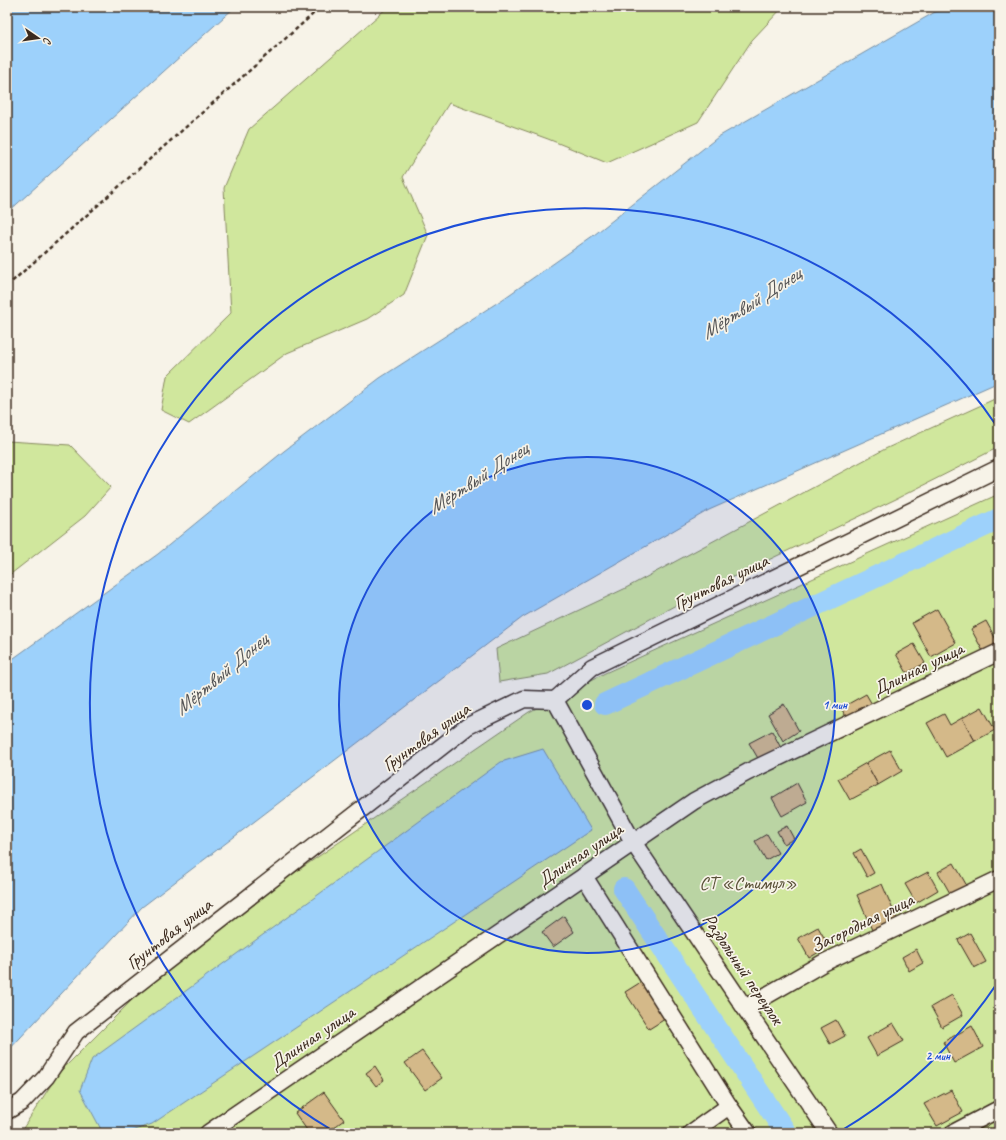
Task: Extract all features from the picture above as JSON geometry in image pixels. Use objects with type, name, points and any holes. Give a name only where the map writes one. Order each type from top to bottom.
[{"type":"street","name":"Грунтовая улица","points":[[7,1111],[22,1102],[46,1077],[76,1032],[468,726],[524,699],[555,700],[592,667],[999,468]]},
{"type":"street","name":"Длинная улица","points":[[208,1133],[694,801],[748,772],[999,652]]},
{"type":"street","name":"Раздольный переулок","points":[[555,700],[633,842],[829,1133]]},
{"type":"street","points":[[584,876],[729,1106],[748,1133]]},
{"type":"street","name":"Загородная улица","points":[[745,1008],[823,963],[999,879]]},
{"type":"street","points":[[691,1133],[729,1106]]},
{"type":"street","points":[[954,1133],[999,1109]]},
{"type":"path","points":[[7,286],[321,7]]},
{"type":"green space","points":[[388,7],[783,7],[752,40],[698,122],[607,163],[548,139],[449,103],[403,177],[428,235],[404,295],[367,319],[287,353],[189,424],[161,410],[167,376],[231,313],[224,188],[249,129]]},
{"type":"green space","points":[[999,397],[999,447],[896,499],[691,597],[548,674],[499,682],[496,649],[624,589],[885,449]]},
{"type":"green space","points":[[8,441],[70,445],[111,487],[85,516],[7,577]]},
{"type":"green space","name":"СТ «Стимул»","points":[[999,494],[999,1133],[20,1133],[58,1074],[182,950],[529,712],[605,673]]},
{"type":"water","points":[[7,7],[235,7],[7,213]]},
{"type":"water","name":"Мёртвый Донец","points":[[955,7],[999,7],[999,382],[709,510],[523,617],[142,907],[7,1052],[7,663],[158,554],[284,451],[380,378],[503,299],[594,235],[718,137],[935,12]]},
{"type":"water","points":[[543,749],[591,830],[152,1124],[127,1133],[103,1133],[80,1090],[92,1059],[501,762]]},
{"type":"building","points":[[937,609],[956,643],[931,657],[912,623]]},
{"type":"building","points":[[986,621],[999,645],[984,653],[971,629]]},
{"type":"building","points":[[914,644],[925,663],[907,673],[896,654]]},
{"type":"building","points":[[866,694],[873,706],[848,720],[841,708]]},
{"type":"building","points":[[784,704],[799,731],[783,741],[768,714]]},
{"type":"building","points":[[982,707],[995,730],[975,741],[962,718]]},
{"type":"building","points":[[944,714],[950,725],[962,718],[975,741],[946,757],[927,723]]},
{"type":"building","points":[[772,731],[781,748],[759,760],[749,743]]},
{"type":"building","points":[[890,750],[902,771],[878,785],[866,763]]},
{"type":"building","points":[[866,763],[878,785],[850,800],[838,779]]},
{"type":"building","points":[[797,783],[807,802],[782,816],[772,798]]},
{"type":"building","points":[[787,826],[794,839],[784,844],[777,831]]},
{"type":"building","points":[[767,834],[778,853],[766,860],[755,841]]},
{"type":"building","points":[[861,849],[874,873],[867,877],[854,853]]},
{"type":"building","points":[[954,863],[967,886],[951,895],[938,872]]},
{"type":"building","points":[[928,872],[938,890],[916,903],[905,884]]},
{"type":"building","points":[[882,884],[897,919],[872,930],[857,895]]},
{"type":"building","points":[[564,916],[574,932],[553,947],[542,932]]},
{"type":"building","points":[[818,927],[829,946],[809,958],[798,938]]},
{"type":"building","points":[[970,933],[986,962],[974,968],[958,940]]},
{"type":"building","points":[[916,949],[923,963],[909,971],[902,957]]},
{"type":"building","points":[[641,982],[665,1019],[649,1029],[625,992]]},
{"type":"building","points":[[952,995],[963,1015],[942,1027],[931,1007]]},
{"type":"building","points":[[836,1020],[845,1036],[830,1044],[821,1028]]},
{"type":"building","points":[[893,1023],[904,1041],[877,1056],[867,1038]]},
{"type":"building","points":[[972,1026],[983,1047],[954,1063],[943,1042]]},
{"type":"building","points":[[422,1051],[442,1078],[425,1090],[405,1063]]},
{"type":"building","points":[[375,1066],[384,1080],[376,1086],[366,1073]]},
{"type":"building","points":[[951,1090],[963,1112],[937,1126],[924,1104]]},
{"type":"building","points":[[324,1092],[344,1120],[326,1133],[309,1133],[295,1113]]},
{"type":"waterway","points":[[605,704],[999,519]]},
{"type":"waterway","points":[[624,889],[786,1133]]}]
